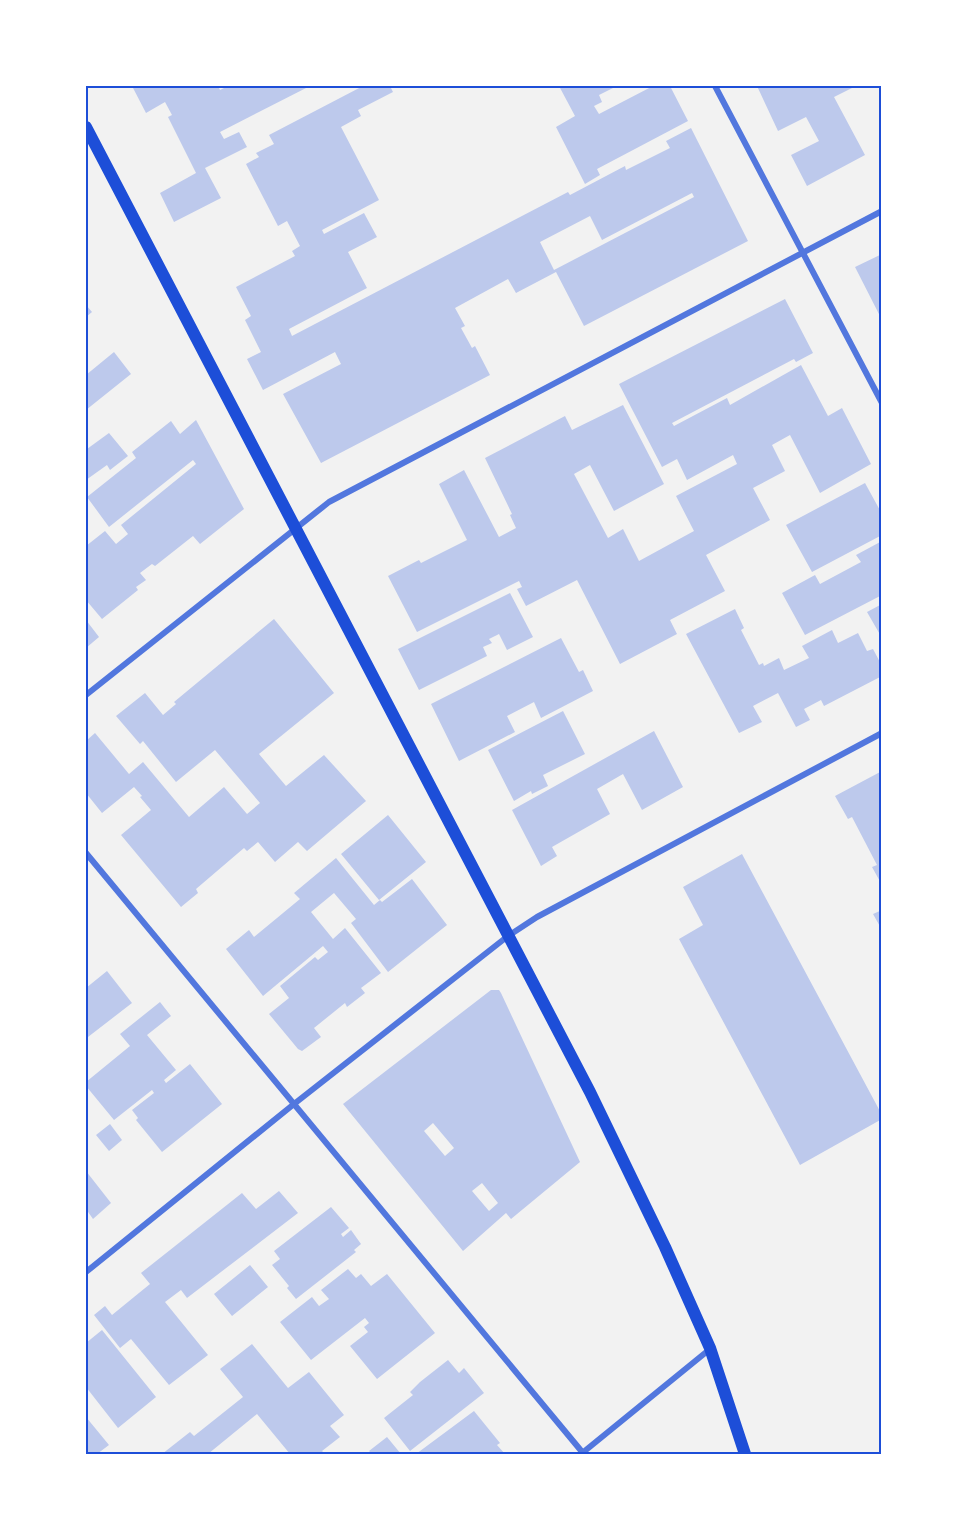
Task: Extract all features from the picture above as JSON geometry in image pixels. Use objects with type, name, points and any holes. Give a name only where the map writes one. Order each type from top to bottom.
[{"type":"main road","points":[[86,128],[590,1092],[665,1246],[710,1348],[745,1455]]},
{"type":"street","points":[[715,86],[882,402]]},
{"type":"street","points":[[86,695],[328,502],[882,211]]},
{"type":"street","points":[[86,1272],[294,1104],[508,936],[537,917],[882,732]]},
{"type":"street","points":[[86,853],[582,1454],[710,1348]]},
{"type":"building","points":[[132,86],[218,86],[220,90],[228,86],[310,86],[220,132],[224,139],[239,132],[247,147],[205,168],[221,198],[174,222],[160,193],[196,173],[168,117],[172,115],[165,102],[146,113]]},
{"type":"building","points":[[363,86],[390,86],[393,92],[358,110],[361,116],[341,127],[379,200],[322,230],[324,234],[364,213],[377,237],[348,252],[367,288],[289,329],[292,336],[568,192],[570,195],[625,166],[626,170],[670,148],[666,141],[691,128],[748,241],[584,326],[556,272],[516,293],[508,279],[455,308],[465,326],[461,328],[472,348],[475,346],[490,375],[321,463],[283,394],[341,364],[335,352],[263,390],[247,359],[261,352],[245,320],[251,316],[236,287],[295,256],[292,251],[300,246],[287,221],[278,226],[246,164],[259,157],[256,153],[274,144],[269,135]],"holes":[[[692,193],[694,197],[554,270],[540,242],[590,216],[602,240]]]},
{"type":"building","points":[[559,86],[617,86],[599,95],[602,102],[594,106],[599,114],[653,86],[670,86],[688,121],[597,169],[600,175],[585,184],[556,127],[575,116]]},
{"type":"building","points":[[757,86],[856,86],[834,97],[865,155],[807,186],[791,155],[819,141],[806,117],[778,131]]},
{"type":"building","points":[[882,254],[882,320],[855,267]]},
{"type":"building","points":[[785,299],[813,353],[796,362],[794,359],[672,423],[674,426],[727,398],[730,405],[801,365],[828,416],[842,408],[871,464],[820,493],[790,435],[772,445],[785,471],[753,488],[770,520],[706,555],[725,591],[670,620],[677,634],[620,664],[577,580],[526,606],[517,589],[522,587],[519,581],[417,632],[388,576],[419,560],[421,563],[467,540],[439,484],[464,470],[499,537],[516,528],[510,515],[512,514],[485,458],[565,416],[572,430],[623,405],[664,484],[614,511],[590,465],[574,474],[608,538],[623,529],[639,561],[694,531],[676,496],[737,464],[733,455],[687,480],[677,459],[662,467],[619,384]]},
{"type":"building","points":[[86,305],[92,312],[86,317]]},
{"type":"building","points":[[114,352],[131,374],[86,410],[86,375]]},
{"type":"building","points":[[196,420],[244,509],[200,544],[193,536],[155,566],[152,564],[140,573],[146,580],[136,587],[138,590],[102,619],[86,600],[86,546],[105,531],[116,544],[128,534],[121,525],[196,464],[193,460],[109,527],[87,497],[136,458],[132,452],[171,421],[180,434]]},
{"type":"building","points":[[109,433],[128,456],[110,470],[107,465],[86,480],[86,447],[87,449]]},
{"type":"building","points":[[865,483],[882,514],[882,535],[812,572],[786,525]]},
{"type":"building","points":[[882,541],[882,595],[805,635],[782,593],[815,575],[820,584],[861,562],[856,555]]},
{"type":"building","points":[[510,593],[533,637],[507,650],[499,634],[489,639],[492,643],[483,647],[487,656],[419,690],[398,649]]},
{"type":"building","points":[[882,604],[882,638],[867,612]]},
{"type":"building","points":[[735,609],[744,628],[741,630],[759,665],[763,663],[764,666],[779,658],[784,670],[809,658],[802,646],[832,630],[838,643],[858,633],[867,651],[873,649],[882,666],[882,676],[824,706],[821,700],[804,709],[810,720],[796,727],[778,693],[753,706],[762,722],[739,733],[686,634]]},
{"type":"building","points":[[274,619],[334,693],[259,754],[286,786],[324,755],[366,801],[307,851],[298,842],[275,862],[258,842],[247,851],[244,848],[196,889],[198,893],[181,907],[121,835],[151,810],[140,797],[142,796],[134,787],[102,813],[86,793],[86,741],[95,733],[129,774],[143,762],[189,817],[224,787],[247,814],[260,803],[215,750],[176,782],[143,741],[140,744],[116,716],[145,693],[163,715],[176,704],[174,702]]},
{"type":"building","points":[[86,620],[99,637],[86,648]]},
{"type":"building","points":[[561,638],[579,672],[583,670],[593,691],[541,718],[534,702],[507,716],[515,732],[459,761],[431,704]]},
{"type":"building","points":[[563,711],[585,754],[543,775],[548,786],[532,794],[531,791],[514,801],[488,750]]},
{"type":"building","points":[[654,731],[683,787],[642,810],[623,774],[597,789],[610,814],[552,847],[557,856],[541,866],[512,810]]},
{"type":"building","points":[[882,771],[882,885],[872,867],[877,865],[852,817],[848,819],[835,796]]},
{"type":"building","points":[[388,815],[426,862],[379,900],[341,854]]},
{"type":"building","points":[[742,854],[882,1115],[882,1119],[800,1165],[679,939],[703,925],[683,887]]},
{"type":"building","points":[[336,858],[374,905],[380,900],[382,902],[412,879],[447,925],[388,972],[351,923],[356,919],[334,893],[311,912],[333,939],[345,928],[381,973],[361,988],[365,993],[347,1007],[345,1003],[314,1028],[321,1037],[302,1051],[269,1014],[289,998],[280,986],[315,957],[318,960],[328,952],[323,946],[263,996],[226,949],[249,930],[254,937],[300,899],[294,893]]},
{"type":"building","points":[[882,910],[882,930],[873,914]]},
{"type":"building","points":[[107,971],[132,1003],[88,1037],[86,1034],[86,988]]},
{"type":"building","points":[[491,990],[499,990],[580,1162],[511,1219],[506,1213],[463,1251],[343,1104]],"holes":[[[433,1123],[454,1148],[445,1156],[424,1131]],[[482,1183],[498,1203],[489,1211],[472,1191]]]},
{"type":"building","points":[[160,1002],[171,1016],[147,1035],[176,1070],[164,1080],[166,1083],[190,1064],[222,1104],[162,1152],[136,1120],[138,1118],[132,1110],[154,1093],[152,1090],[114,1120],[86,1086],[86,1082],[130,1046],[120,1034]]},
{"type":"building","points":[[110,1124],[122,1140],[109,1151],[96,1135]]},
{"type":"building","points":[[86,1171],[111,1203],[93,1219],[86,1209]]},
{"type":"building","points":[[279,1191],[298,1213],[187,1298],[181,1290],[165,1302],[208,1355],[169,1385],[131,1339],[120,1348],[94,1315],[105,1306],[112,1315],[150,1284],[141,1273],[242,1193],[256,1209]]},
{"type":"building","points":[[331,1207],[349,1228],[341,1234],[343,1237],[351,1230],[361,1244],[354,1250],[356,1252],[296,1299],[272,1265],[280,1259],[274,1251]]},
{"type":"building","points":[[250,1265],[268,1287],[232,1316],[214,1294]]},
{"type":"building","points":[[348,1269],[356,1278],[361,1274],[371,1286],[387,1274],[435,1333],[377,1379],[350,1346],[368,1332],[364,1327],[369,1323],[365,1318],[311,1360],[280,1322],[312,1297],[319,1306],[329,1299],[321,1290]]},
{"type":"building","points":[[102,1330],[156,1397],[118,1428],[86,1387],[86,1343]]},
{"type":"building","points":[[252,1344],[288,1388],[309,1372],[344,1415],[330,1426],[340,1437],[322,1451],[325,1454],[290,1454],[257,1414],[208,1454],[162,1454],[190,1432],[194,1436],[243,1397],[220,1369]]},
{"type":"building","points":[[448,1360],[459,1373],[464,1368],[484,1393],[410,1451],[384,1418],[413,1395],[410,1392],[420,1382]]},
{"type":"building","points":[[474,1411],[500,1443],[497,1445],[505,1454],[416,1454]]},
{"type":"building","points":[[86,1417],[109,1445],[97,1454],[86,1454]]},
{"type":"building","points":[[387,1437],[401,1454],[372,1454],[369,1451]]}]
